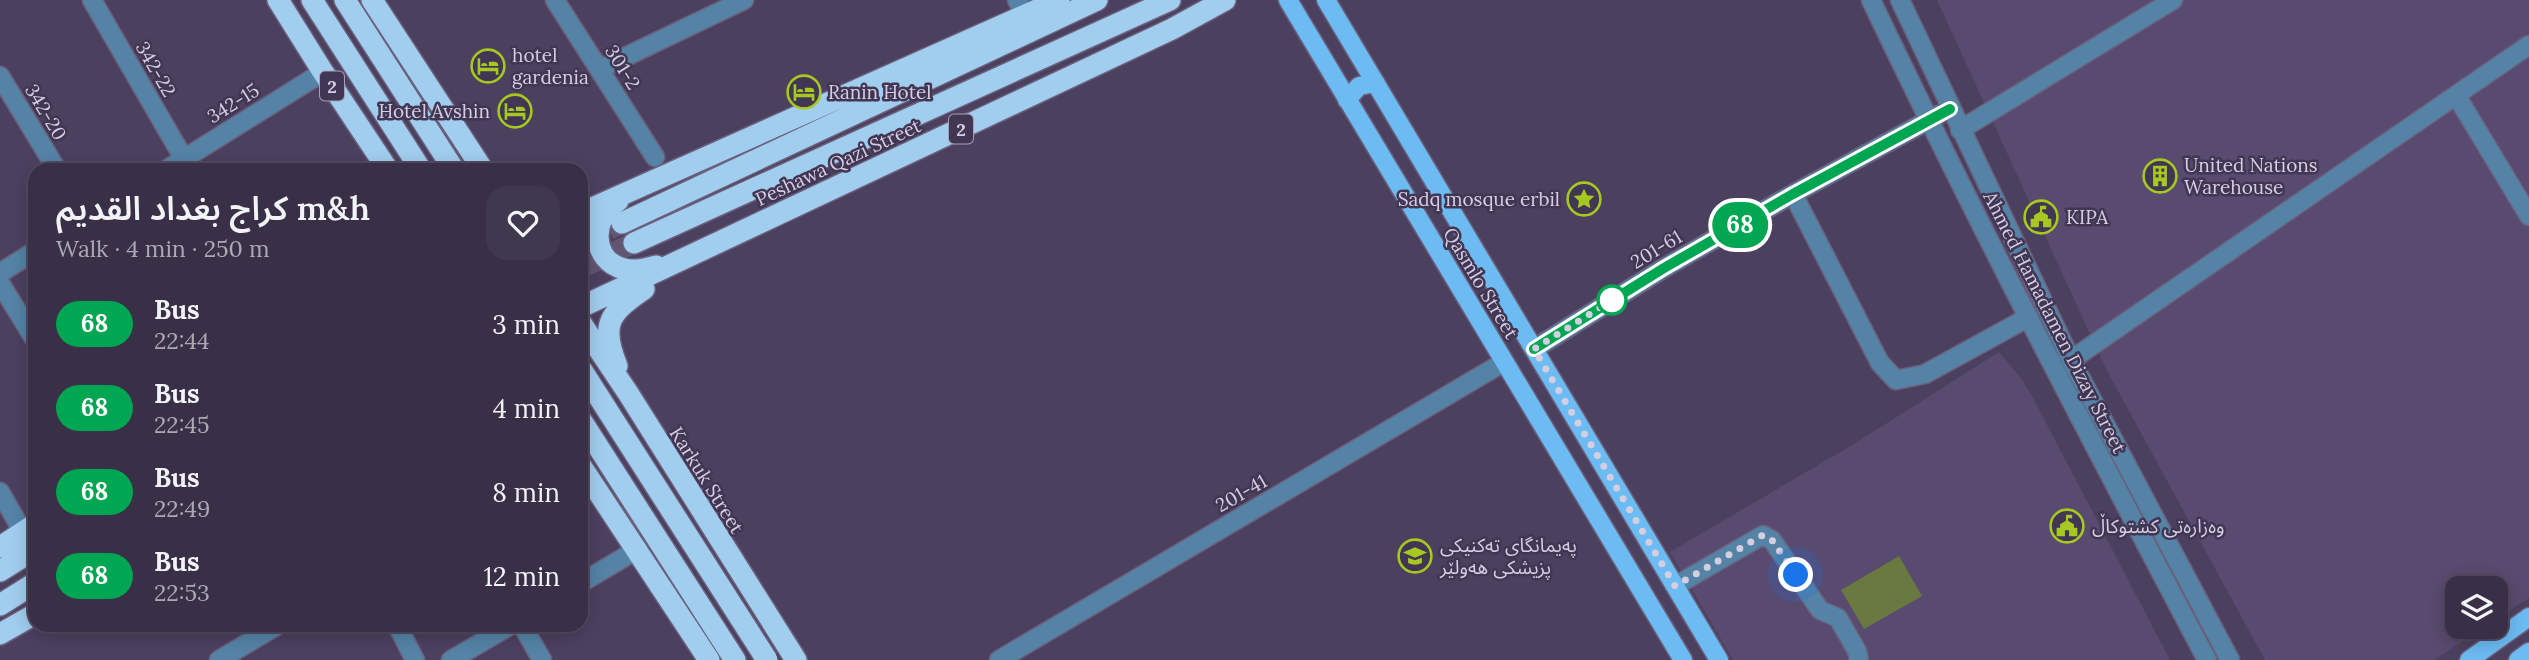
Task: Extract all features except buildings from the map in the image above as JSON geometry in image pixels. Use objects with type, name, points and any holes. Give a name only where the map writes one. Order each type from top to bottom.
[{"type":"highway","name":"2","points":[[278,0],[383,163]]},
{"type":"highway","points":[[312,0],[417,163]]},
{"type":"highway","points":[[345,0],[450,163]]},
{"type":"highway","points":[[372,0],[478,163]]},
{"type":"highway","points":[[588,210],[619,195],[660,166],[1021,7],[1059,0]]},
{"type":"highway","name":"Peshawa Qazi Street","points":[[622,223],[1097,0]]},
{"type":"highway","name":"Peshawa Qazi Street","points":[[634,243],[1170,0]]},
{"type":"highway","name":"Peshawa Qazi Street","points":[[588,304],[1226,0]]},
{"type":"highway","points":[[450,119],[463,148],[463,163]]},
{"type":"highway","points":[[660,166],[606,210],[597,229],[601,250],[610,262],[631,271],[695,255]]},
{"type":"highway","points":[[588,204],[619,195]]},
{"type":"highway","points":[[628,393],[608,344],[608,330],[613,316],[622,304],[695,255]]},
{"type":"highway","name":"2","points":[[588,298],[610,295]]},
{"type":"highway","name":"Karkuk Street","points":[[588,334],[796,660]]},
{"type":"highway","points":[[588,341],[601,354]]},
{"type":"highway","points":[[588,380],[767,660]]},
{"type":"highway","points":[[588,392],[596,390],[616,393],[627,402],[652,435]]},
{"type":"highway","points":[[588,431],[735,660]]},
{"type":"highway","points":[[588,476],[709,660]]},
{"type":"highway","points":[[0,547],[28,536]]},
{"type":"highway","points":[[0,570],[28,538]]},
{"type":"highway","points":[[0,605],[28,587]]},
{"type":"highway","points":[[0,634],[28,618]]},
{"type":"main road","name":"Qasmlo Street","points":[[1287,0],[1683,660]]},
{"type":"main road","name":"Qasmlo Street","points":[[1326,0],[1718,660]]},
{"type":"main road","points":[[1347,100],[1359,86],[1376,83]]},
{"type":"main road","points":[[1611,544],[1627,538],[1640,528]]},
{"type":"main road","points":[[2469,660],[2529,617]]},
{"type":"main road","points":[[2518,660],[2529,652]]},
{"type":"street","name":"342-22","points":[[92,0],[175,163]]},
{"type":"street","name":"301-2","points":[[555,0],[660,166]]},
{"type":"street","points":[[600,69],[744,0]]},
{"type":"street","name":"Ahmed Hamadamen Dizay Street","points":[[1871,0],[2029,317],[2207,660]]},
{"type":"street","name":"Ahmed Hamadamen Dizay Street","points":[[1900,0],[2071,360],[2230,660]]},
{"type":"street","points":[[1960,130],[2173,0]]},
{"type":"street","points":[[2071,360],[2529,45]]},
{"type":"street","name":"342-15","points":[[179,163],[323,72]]},
{"type":"street","name":"342-20","points":[[0,76],[53,163]]},
{"type":"street","points":[[2456,95],[2529,216]]},
{"type":"street","name":"201-61","points":[[1534,349],[1664,268],[1929,118],[1950,109]]},
{"type":"street","points":[[1793,194],[1880,363],[1896,380],[1925,374],[2029,317]]},
{"type":"street","points":[[0,273],[28,255]]},
{"type":"street","points":[[0,283],[28,329]]},
{"type":"street","name":"201-41","points":[[999,660],[1504,362]]},
{"type":"street","points":[[0,492],[28,531]]},
{"type":"street","points":[[1675,586],[1763,535],[1772,540],[1819,610],[1838,618],[1857,651],[1858,660]]},
{"type":"street","points":[[588,579],[638,549]]},
{"type":"street","points":[[219,660],[266,632]]},
{"type":"street","points":[[401,632],[415,660]]},
{"type":"street","points":[[451,660],[499,632]]},
{"type":"street","points":[[527,632],[542,660]]},
{"type":"shaded area","points":[[1937,0],[2529,0],[2529,598],[2508,611],[2508,576],[2445,576],[2445,639],[2466,639],[2434,660],[2265,660],[2106,369]]},
{"type":"shaded area","points":[[1999,352],[2032,396],[2170,660],[1733,660],[1670,552],[1854,444]]},
{"type":"green space","points":[[1899,556],[1922,596],[1864,629],[1841,590]]},
{"type":"tunnel","points":[[588,240],[622,223]]},
{"type":"tunnel","points":[[588,265],[634,243]]},
{"type":"bus line","name":"68","points":[[1534,349],[1664,268],[1929,118],[1950,109]]},
{"type":"place","name":"hotel gardenia","points":[[488,66]]},
{"type":"place","name":"Ranin Hotel","points":[[804,92]]},
{"type":"place","name":"Hotel Avshin","points":[[515,111]]},
{"type":"place","name":"United Nations Warehouse","points":[[2160,176]]},
{"type":"place","name":"Sadq mosque erbil","points":[[1584,199]]},
{"type":"place","name":"KIPA","points":[[2041,217]]},
{"type":"place","name":"وەزارەتی کشتوکاڵ","points":[[2067,526]]},
{"type":"place","name":"پەیمانگای تەکنیکی پزیشکی هەولێر","points":[[1415,556]]},
{"type":"route","points":[[1612,300],[1622,294],[1534,349],[1675,586],[1763,535],[1772,540],[1796,575]]}]
